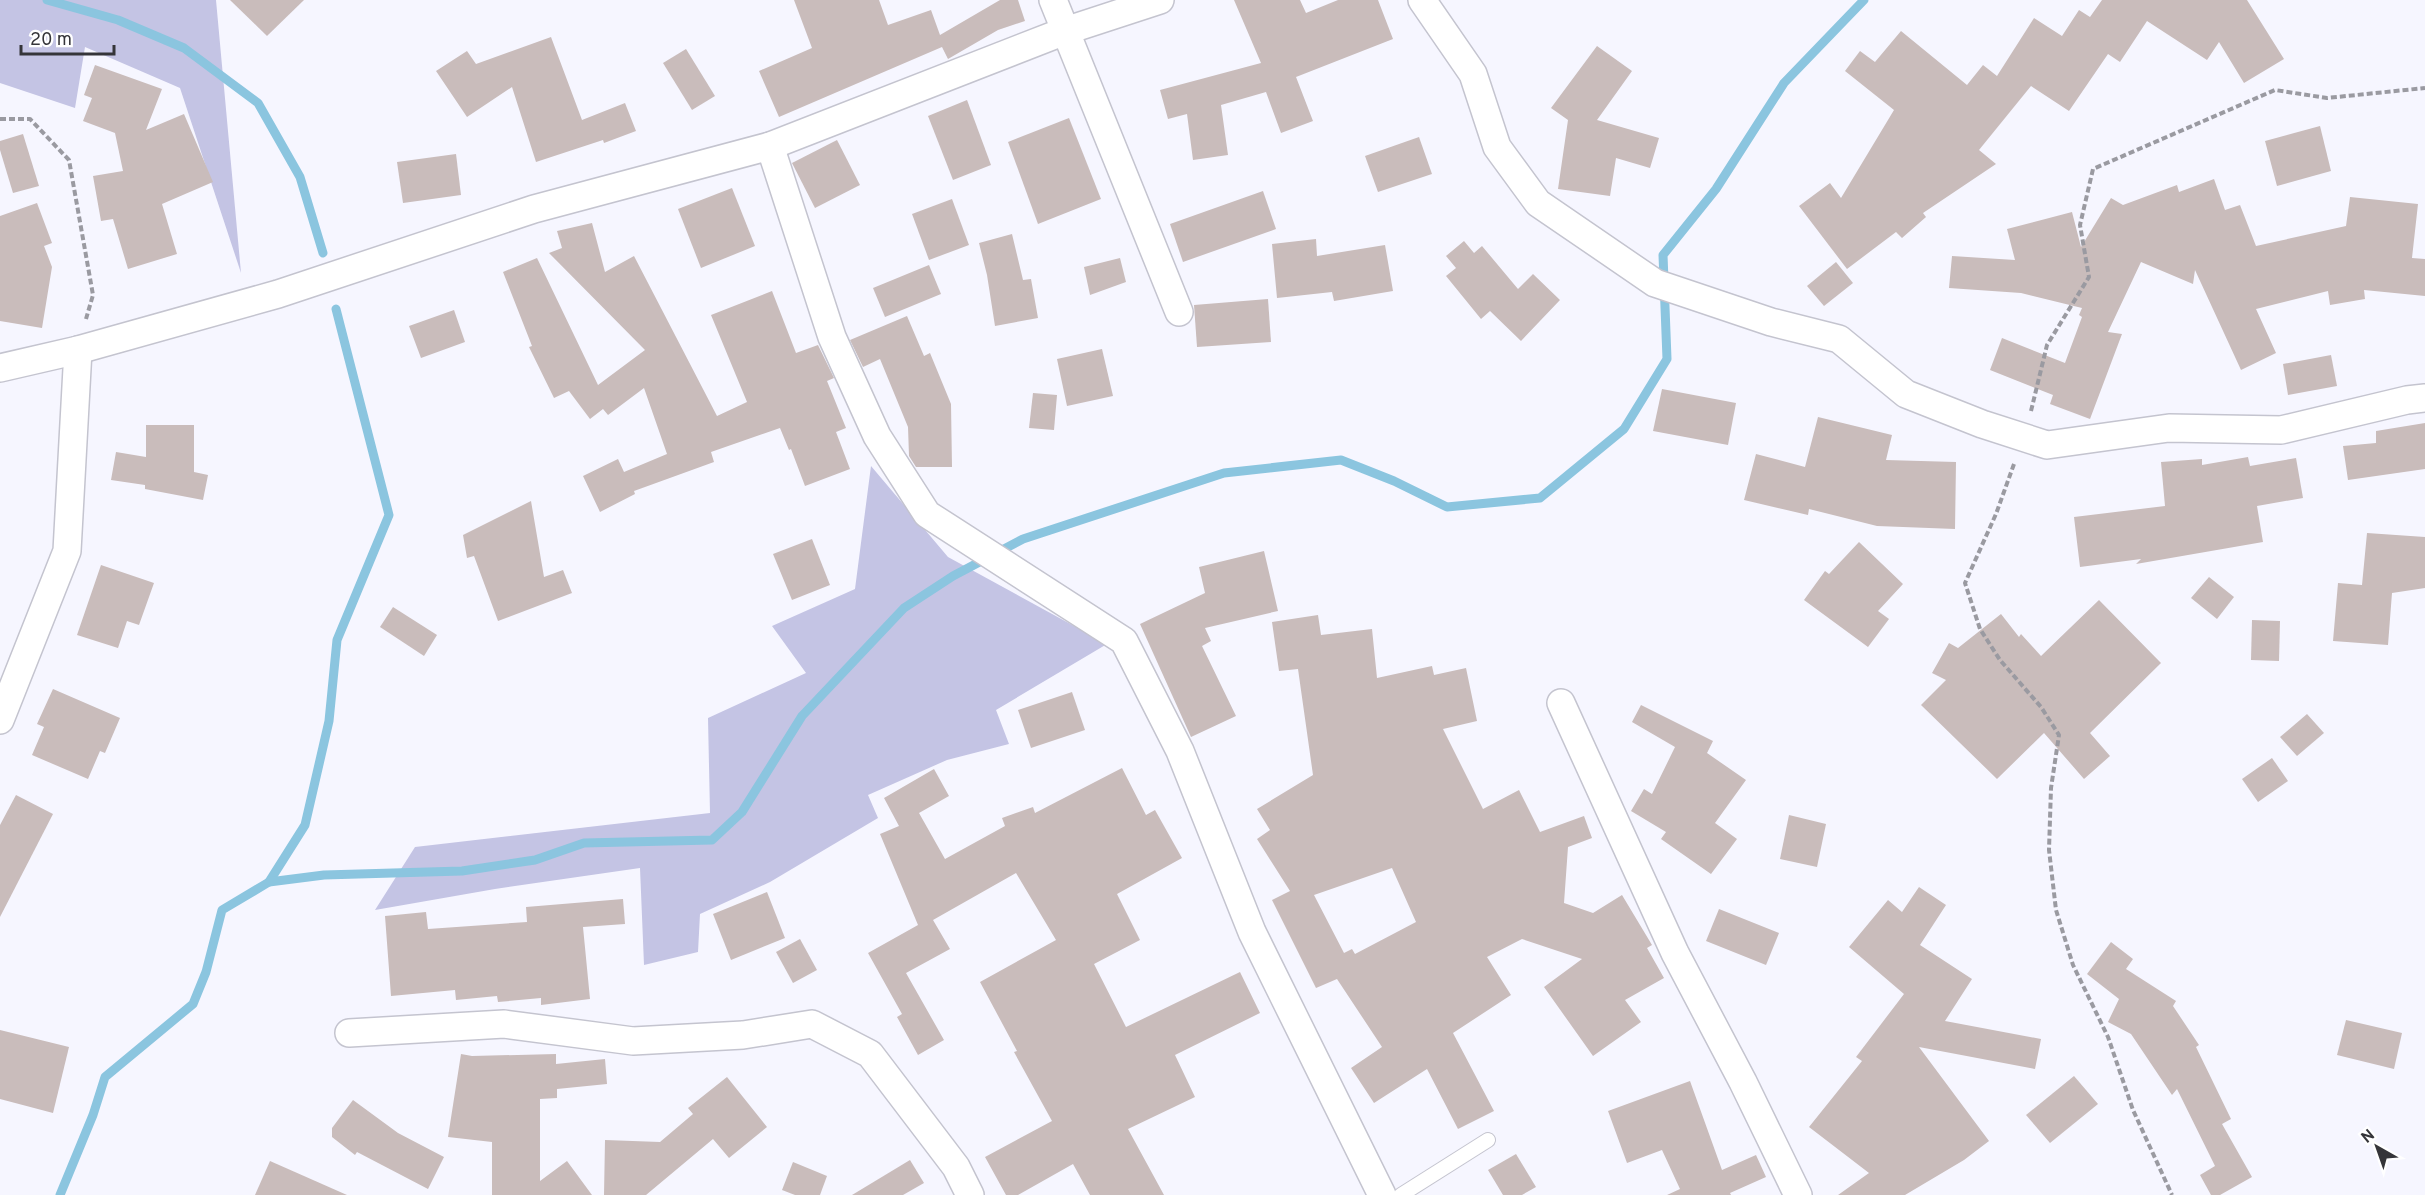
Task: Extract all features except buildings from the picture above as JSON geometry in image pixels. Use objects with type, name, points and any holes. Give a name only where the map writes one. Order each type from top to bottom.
[{"type":"street","points":[[1053,0],[1179,312]]},
{"type":"street","points":[[0,368],[78,350],[278,294],[534,209],[770,146],[1065,31],[1160,0]]},
{"type":"street","points":[[1422,0],[1473,74],[1497,147],[1538,203],[1655,283],[1771,322],[1839,339],[1906,394],[1982,424],[2047,445],[2169,428],[2281,430],[2407,400],[2425,398]]},
{"type":"street","points":[[770,146],[832,337],[877,436],[927,514],[1124,641],[1180,751],[1252,932],[1382,1195]]},
{"type":"street","points":[[0,720],[67,551],[78,350]]},
{"type":"street","points":[[1561,703],[1675,952],[1743,1082],[1798,1195]]},
{"type":"street","points":[[349,1034],[504,1024],[633,1041],[743,1035],[812,1024],[870,1053],[956,1167],[969,1195]]},
{"type":"lane","points":[[1401,1195],[1488,1140]]},
{"type":"path","points":[[2172,1195],[2133,1110],[2108,1037],[2073,965],[2056,910],[2049,850],[2051,788],[2059,735],[2041,707],[2000,660],[1980,629],[1965,583],[1996,514],[2024,438],[2047,345],[2089,277],[2080,225],[2093,169],[2275,90],[2328,98],[2425,87]]},
{"type":"path","points":[[0,119],[30,119],[69,160],[93,295],[78,350]]},
{"type":"shaded area","points":[[0,0],[216,0],[241,273],[180,88],[85,47],[75,108],[0,83]]},
{"type":"shaded area","points":[[871,466],[948,557],[1107,644],[996,710],[1009,744],[947,760],[868,795],[878,818],[770,882],[700,914],[698,952],[644,965],[640,868],[495,889],[375,910],[415,847],[710,813],[708,718],[806,673],[772,626],[855,589]]},
{"type":"waterway","points":[[47,0],[118,20],[184,48],[258,103],[300,177],[323,253]]},
{"type":"waterway","points":[[60,1195],[93,1115],[105,1077],[193,1004],[206,972],[222,910],[269,882],[324,875],[462,871],[535,860],[584,843],[712,840],[742,812],[802,716],[904,608],[953,576],[1023,539],[1224,473],[1341,460],[1394,481],[1447,507],[1540,498],[1624,429],[1667,359],[1663,255],[1716,189],[1784,83],[1864,0]]},
{"type":"waterway","points":[[269,882],[305,825],[329,721],[337,640],[389,515],[336,309]]}]
